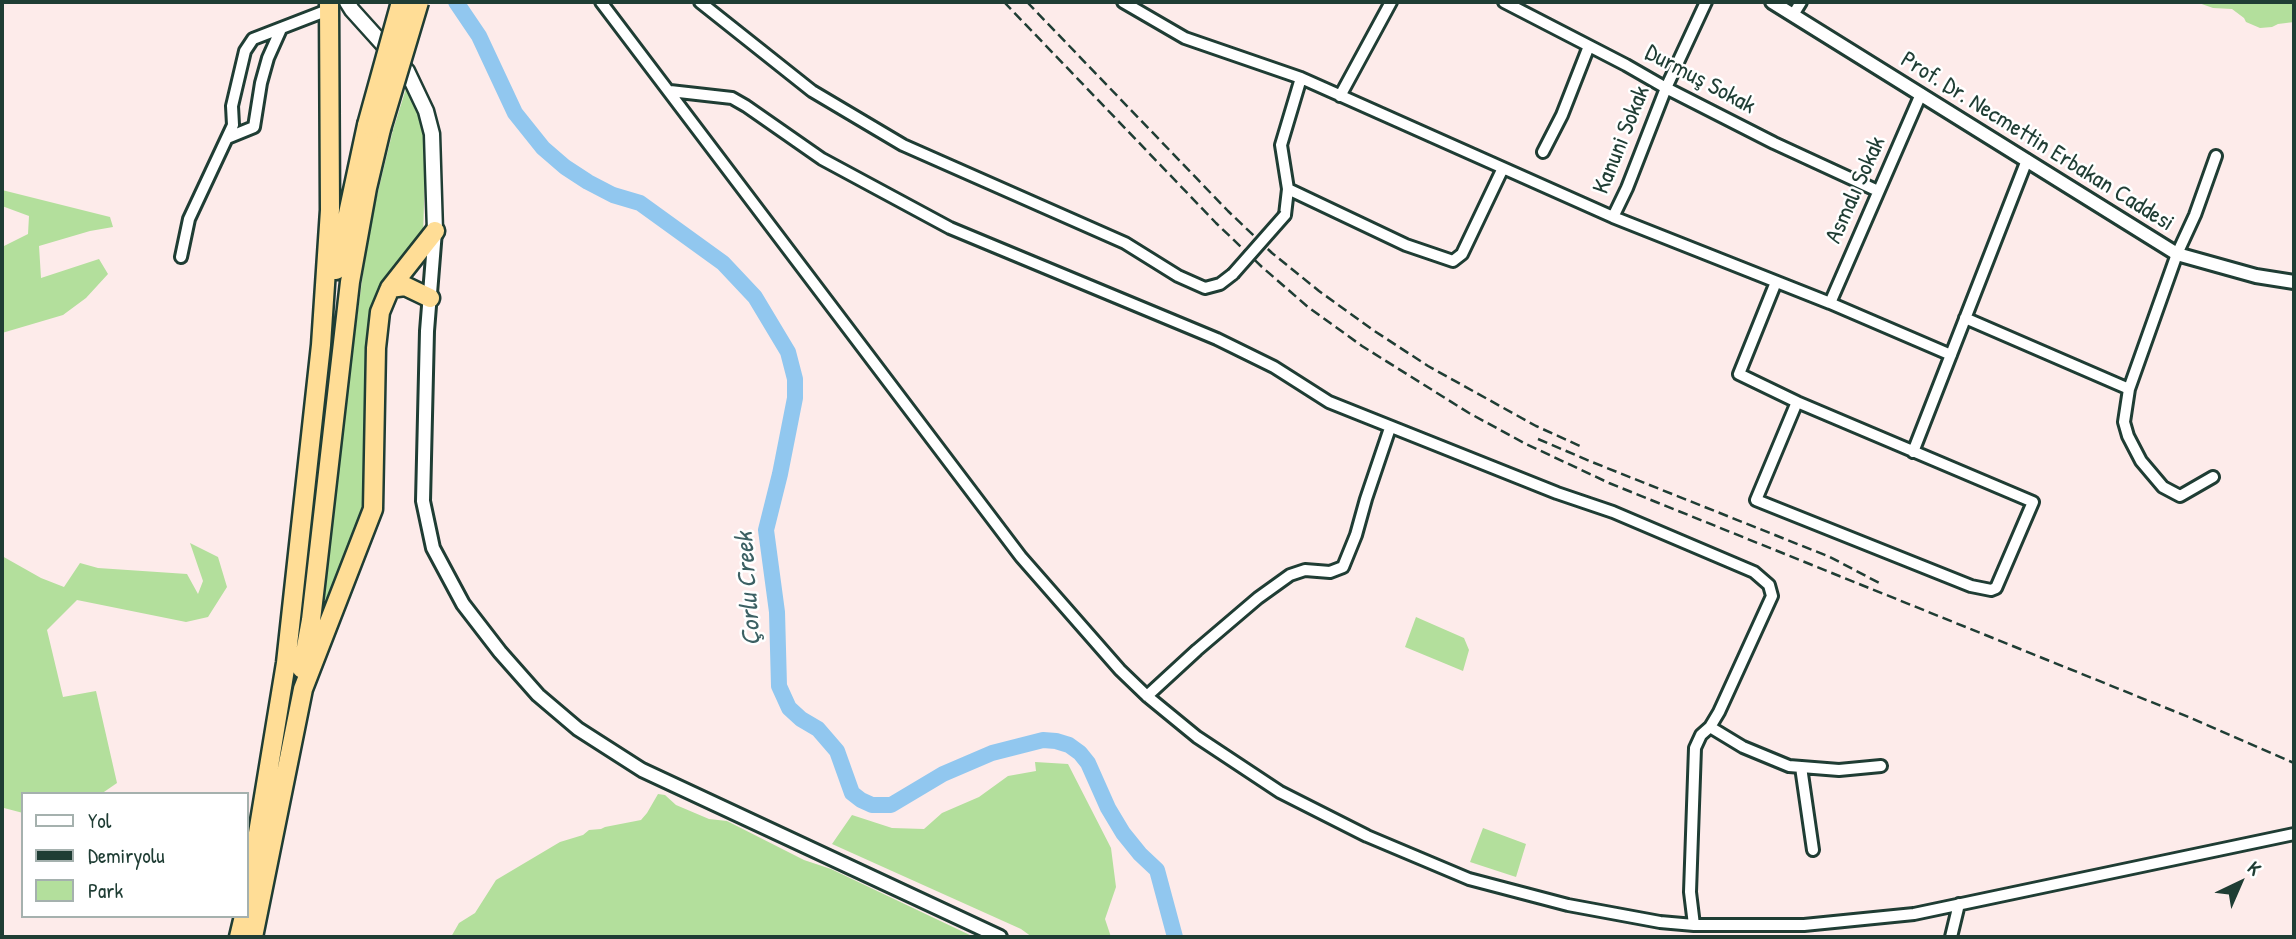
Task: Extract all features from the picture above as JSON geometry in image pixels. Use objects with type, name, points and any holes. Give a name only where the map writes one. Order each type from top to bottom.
[{"type":"highway","points":[[321,345],[341,243],[374,127],[401,2]]},
{"type":"highway","points":[[274,831],[311,620],[350,282],[374,127],[419,2]]},
{"type":"highway","points":[[248,894],[286,663],[321,345],[330,210],[328,6]]},
{"type":"highway","points":[[253,937],[303,689],[373,509],[376,348],[380,312],[390,288],[435,230]]},
{"type":"highway","points":[[390,288],[405,286],[430,298]]},
{"type":"highway","points":[[239,937],[243,918]]},
{"type":"main road","points":[[347,2],[407,71],[426,111],[432,134],[435,230]]},
{"type":"street","points":[[601,2],[1021,557],[1120,670],[1197,737],[1280,792],[1367,836],[1469,879],[1568,905],[1660,922],[1694,925],[1804,925],[1914,914],[2294,834]]},
{"type":"street","points":[[700,2],[811,90],[903,145],[1125,243],[1178,276],[1205,288],[1220,284],[1233,274],[1285,215],[1288,189],[1281,145],[1301,78]]},
{"type":"street","points":[[1123,2],[1185,38],[1301,78],[1613,217],[1830,303],[1951,355]]},
{"type":"street","points":[[1340,96],[1391,2]]},
{"type":"street","name":"Durmuş Sokak","points":[[1504,2],[1665,88],[1878,191]]},
{"type":"street","name":"Kanuni Sokak","points":[[1613,217],[1627,188],[1665,88],[1706,2]]},
{"type":"street","name":"Prof. Dr. Necmettin Erbakan Caddesi","points":[[1772,2],[2177,254],[2256,276],[2294,282]]},
{"type":"street","points":[[1793,15],[1801,2]]},
{"type":"street","points":[[181,257],[190,219],[233,125],[232,106],[245,51],[253,39],[281,29],[328,6]]},
{"type":"street","points":[[227,138],[254,127],[261,83],[268,58],[281,29]]},
{"type":"street","points":[[1544,152],[1562,115],[1589,46]]},
{"type":"street","points":[[670,91],[732,99],[822,159],[950,228],[1217,339],[1274,366],[1329,402],[1557,493],[1613,512],[1754,572],[1769,585],[1772,596],[1719,712],[1695,748],[1690,892],[1694,925]]},
{"type":"street","name":"Asmalı Sokak","points":[[1830,303],[1921,94]]},
{"type":"street","points":[[2213,477],[2180,496],[2163,487],[2141,461],[2124,422],[2129,390],[2177,254],[2195,215],[2216,156]]},
{"type":"street","points":[[1913,452],[2027,160]]},
{"type":"street","points":[[1288,189],[1406,245],[1453,261],[1462,254],[1503,169]]},
{"type":"street","points":[[435,230],[427,331],[423,501],[433,548],[464,604],[500,652],[538,695],[578,729],[642,770],[1000,937]]},
{"type":"street","points":[[1776,282],[1739,374],[1797,402],[2033,502],[1996,588],[1991,590],[1970,586],[1756,500],[1797,402]]},
{"type":"street","points":[[1965,318],[2129,390]]},
{"type":"street","points":[[1147,696],[1207,641],[1290,575],[1305,570],[1330,572],[1343,567],[1390,428]]},
{"type":"street","points":[[1710,727],[1743,747],[1789,766],[1839,770],[1881,766]]},
{"type":"street","points":[[1801,767],[1813,850]]},
{"type":"street","points":[[1951,937],[1959,904]]},
{"type":"green space","points":[[2196,2],[2294,2],[2294,22],[2260,28],[2246,22],[2232,9],[2213,8]]},
{"type":"green space","points":[[409,79],[429,130],[423,238],[383,283],[370,499],[363,526],[326,601],[321,593],[322,576],[364,266],[375,204]]},
{"type":"green space","points":[[2,190],[110,217],[113,227],[39,246],[41,278],[99,259],[108,274],[86,298],[63,315],[2,333],[2,247],[28,234],[29,216],[2,206]]},
{"type":"green space","points":[[190,543],[218,557],[227,587],[208,617],[186,622],[77,600],[47,630],[63,697],[96,691],[117,783],[104,792],[21,792],[21,812],[4,808],[2,811],[2,556],[41,578],[64,587],[80,563],[98,568],[187,574],[198,594],[203,581]]},
{"type":"green space","points":[[1416,617],[1464,638],[1469,650],[1463,671],[1405,647]]},
{"type":"green space","points":[[1035,762],[1068,764],[1111,848],[1116,887],[1105,919],[1111,937],[1032,937],[1021,929],[832,844],[852,815],[892,828],[924,829],[942,813],[979,797],[1008,776],[1036,771]]},
{"type":"green space","points":[[658,794],[665,795],[676,805],[709,819],[727,821],[804,860],[831,869],[974,937],[451,937],[459,923],[475,913],[496,880],[560,842],[583,835],[589,830],[641,820]]},
{"type":"green space","points":[[1483,828],[1526,844],[1516,877],[1470,862]]},
{"type":"waterway","name":"Çorlu Creek","points":[[456,2],[479,36],[515,113],[543,148],[588,182],[613,195],[640,203],[723,263],[755,297],[788,352],[795,379],[795,398],[766,530],[777,612],[779,686],[789,708],[818,729],[837,751],[852,793],[872,805],[891,805],[943,774],[992,753],[1043,740],[1069,745],[1088,763],[1108,808],[1123,833],[1157,870],[1175,937]]},
{"type":"railway","points":[[1004,2],[1216,223],[1262,267],[1308,307],[1362,346],[1469,413],[1526,444],[1609,483],[2191,718],[2294,763]]},
{"type":"railway","points":[[1027,2],[1228,211],[1272,253],[1319,291],[1428,366],[1536,426],[1580,446]]},
{"type":"railway","points":[[1538,439],[1830,557],[1883,585]]}]
